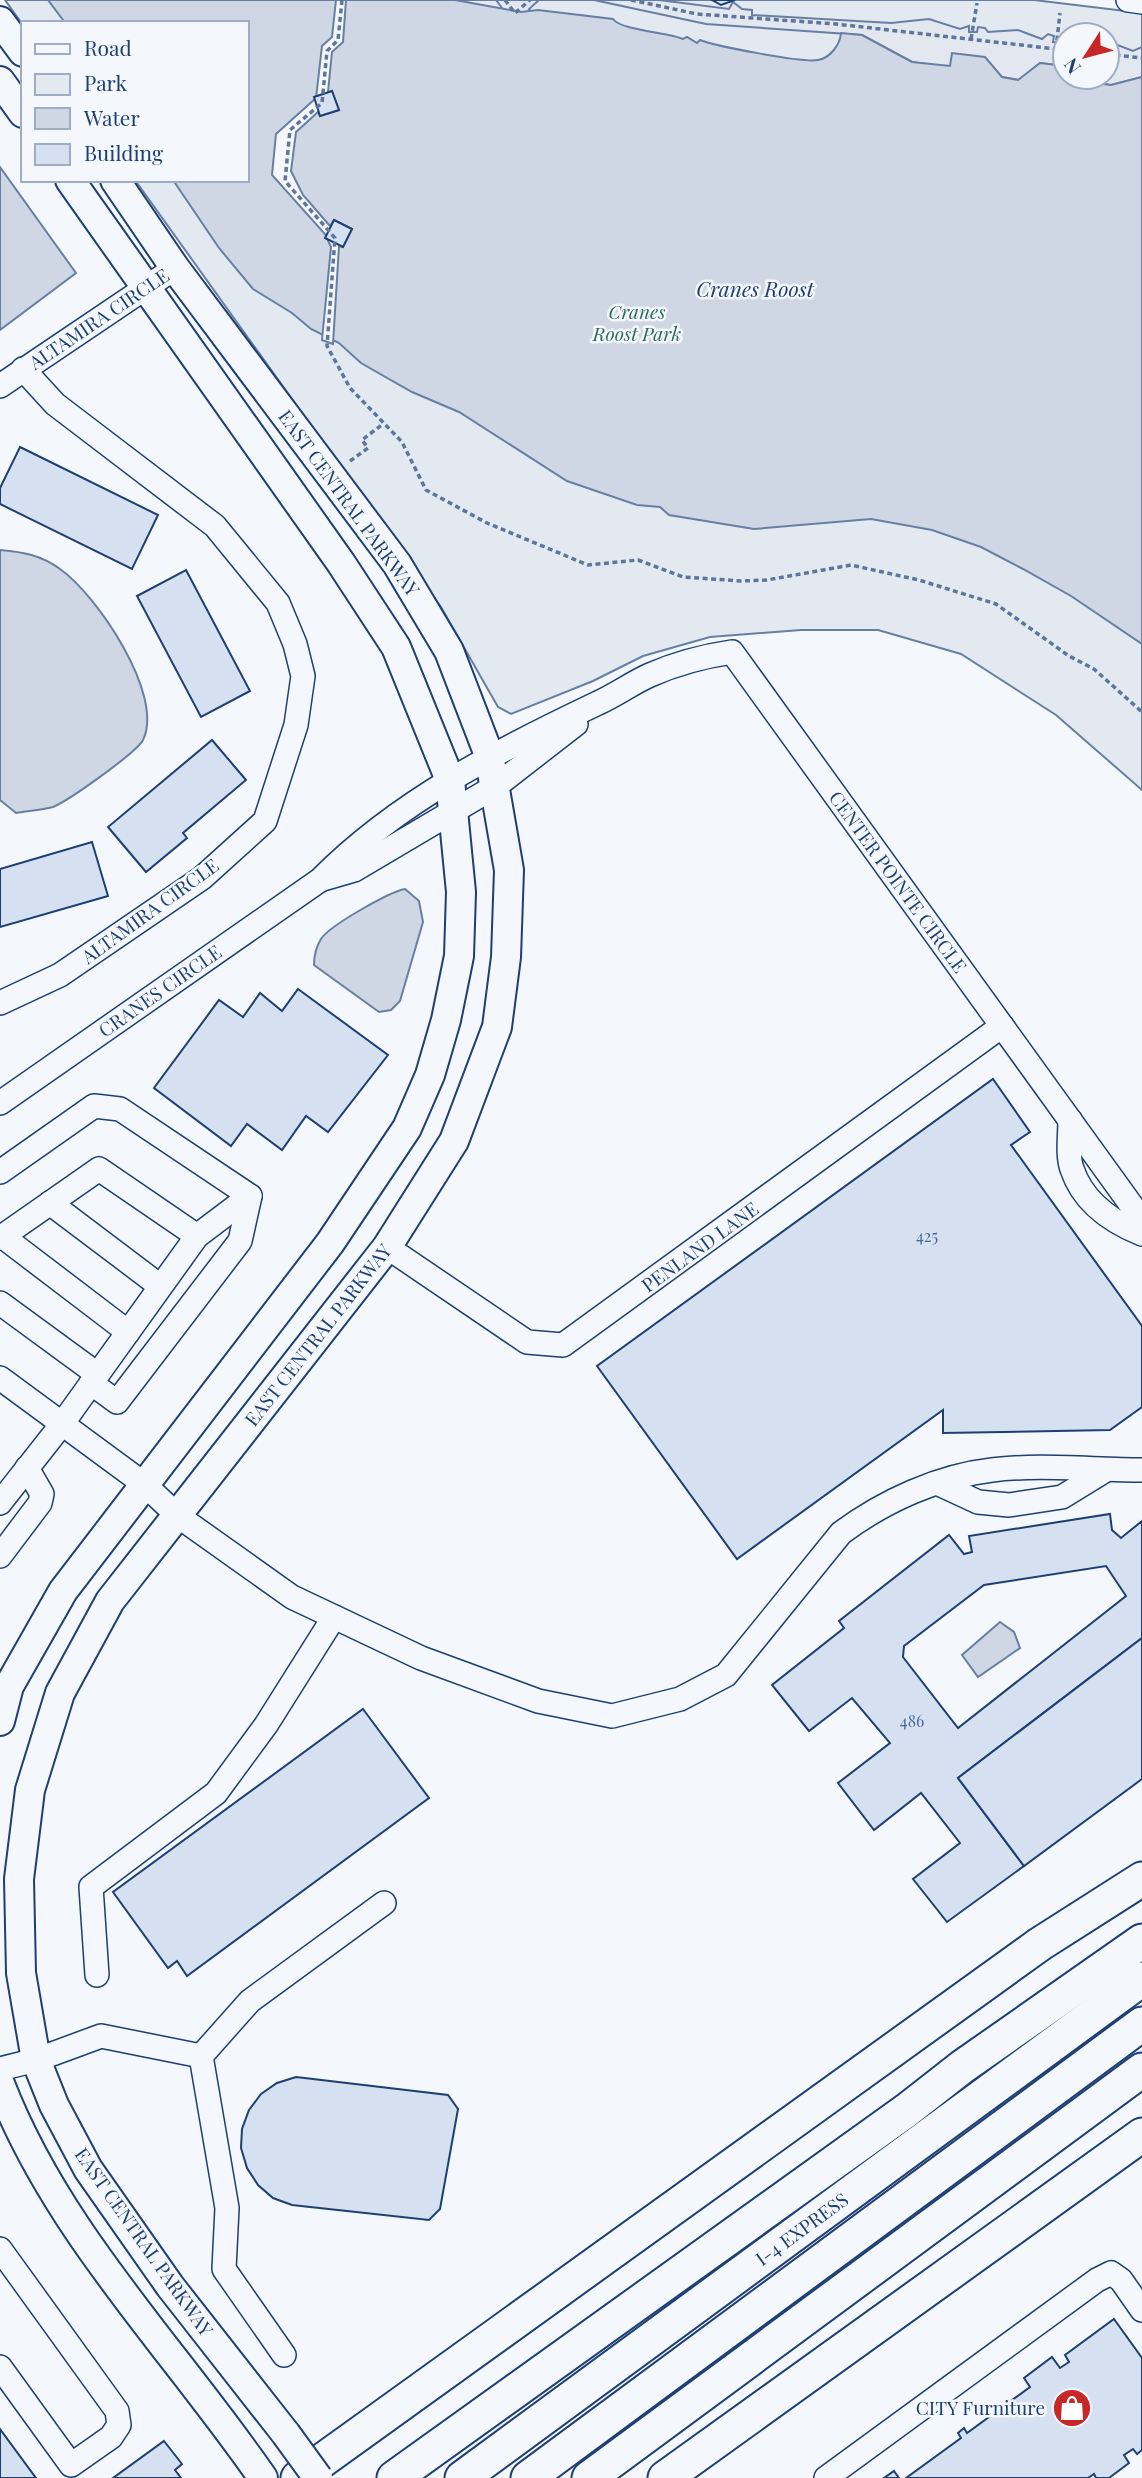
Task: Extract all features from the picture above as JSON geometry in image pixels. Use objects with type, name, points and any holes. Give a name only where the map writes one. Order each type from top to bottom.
[{"type":"highway","points":[[298,2478],[1040,1944],[1142,1879]]},
{"type":"highway","points":[[395,2477],[896,2118],[962,2067],[1142,1941]]},
{"type":"highway","name":"I-4 EXPRESS","points":[[462,2478],[1142,1979]]},
{"type":"highway","name":"I-4 EXPRESS","points":[[528,2478],[1142,2024]]},
{"type":"highway","points":[[589,2478],[1142,2070]]},
{"type":"highway","points":[[665,2478],[1142,2134]]},
{"type":"main road","points":[[0,21],[21,49]]},
{"type":"main road","points":[[0,81],[21,110]]},
{"type":"main road","name":"EAST CENTRAL PARKWAY","points":[[0,1720],[9,1686],[63,1591],[330,1243],[407,1128],[430,1075],[446,1020],[459,956],[461,892],[450,780],[396,647],[341,563],[71,182]]},
{"type":"main road","name":"EAST CENTRAL PARKWAY","points":[[116,182],[175,268],[397,564],[449,650],[489,755],[509,870],[506,957],[497,1027],[454,1141],[387,1247],[110,1601],[66,1682],[30,1790],[19,1879],[21,1973],[36,2060],[54,2105],[88,2169],[170,2286],[318,2478]]},
{"type":"main road","points":[[0,2084],[13,2119],[55,2194],[256,2468]]},
{"type":"street","points":[[1128,0],[1142,2]]},
{"type":"street","name":"ALTAMIRA CIRCLE","points":[[0,386],[175,268]]},
{"type":"street","name":"ALTAMIRA CIRCLE","points":[[0,1003],[60,975],[202,878],[265,821],[296,725],[303,676],[295,644],[278,603],[215,526],[65,413],[23,369]]},
{"type":"street","name":"CENTER POINTE CIRCLE","points":[[489,755],[608,699],[650,675],[710,655],[732,652],[1142,1220]]},
{"type":"street","name":"CENTER POINTE CIRCLE","points":[[496,786],[608,699]]},
{"type":"street","name":"CRANES CIRCLE","points":[[3,1095],[320,880],[350,849],[489,755]]},
{"type":"street","name":"CRANES CIRCLE","points":[[320,880],[354,870],[496,786]]},
{"type":"street","name":"PENLAND LANE","points":[[387,1247],[527,1342],[563,1345],[1002,1026]]},
{"type":"street","points":[[0,1172],[94,1107],[120,1109],[250,1196]]},
{"type":"street","points":[[1070,1120],[1071,1168],[1092,1203],[1118,1224],[1142,1234]]},
{"type":"street","points":[[128,1332],[1,1237],[99,1169],[197,1236]]},
{"type":"street","points":[[0,1503],[62,1424],[197,1236],[250,1196]]},
{"type":"street","points":[[0,1303],[94,1379],[117,1402],[240,1241],[250,1196]]},
{"type":"street","points":[[51,1203],[160,1286]]},
{"type":"street","points":[[0,1378],[145,1484],[178,1516],[292,1597],[421,1658],[537,1701],[612,1716],[680,1699],[726,1675],[841,1533],[859,1520],[937,1483],[992,1470],[1142,1470]]},
{"type":"street","points":[[0,1556],[40,1503],[42,1494],[27,1468]]},
{"type":"street","points":[[937,1483],[978,1502],[1009,1505],[1062,1497],[1106,1470]]},
{"type":"street","points":[[97,1975],[91,1887],[216,1793],[266,1725],[334,1617]]},
{"type":"street","points":[[201,2056],[250,2001],[384,1903]]},
{"type":"street","points":[[0,2069],[36,2060],[101,2036],[201,2056]]},
{"type":"street","points":[[201,2056],[227,2208],[224,2269],[284,2355]]},
{"type":"street","points":[[0,2249],[117,2411],[119,2425],[111,2437],[71,2465],[0,2367]]},
{"type":"street","points":[[826,2478],[1111,2273],[1121,2280],[1142,2310]]},
{"type":"path","points":[[342,0],[338,40],[327,51],[321,103],[290,130],[285,181],[335,238],[327,346],[344,378],[402,442],[426,490],[487,523],[588,565],[638,560],[683,577],[740,581],[767,580],[852,565],[919,580],[996,604],[1069,656],[1094,669],[1142,712]]},
{"type":"path","points":[[505,0],[514,13],[530,0]]},
{"type":"path","points":[[631,0],[697,14],[835,24],[1051,47]]},
{"type":"path","points":[[971,39],[977,3]]},
{"type":"path","points":[[1059,21],[1060,13]]},
{"type":"path","points":[[1121,56],[1142,58]]},
{"type":"path","points":[[350,461],[368,448],[362,440],[383,424]]},
{"type":"green space","name":"Cranes Roost","points":[[5,0],[1034,0],[1142,13],[1142,790],[1056,715],[961,654],[878,630],[801,630],[710,637],[643,656],[593,681],[511,714],[498,707],[441,607],[136,182],[248,182],[248,21],[21,22]]},
{"type":"shaded area","points":[[496,0],[539,0],[529,9],[540,23],[488,19],[502,8]]},
{"type":"shaded area","points":[[594,0],[659,0],[729,9],[733,2],[742,9],[752,10],[752,15],[891,23],[929,19],[960,29],[969,26],[969,32],[977,32],[978,27],[985,28],[988,32],[1018,30],[1042,39],[1048,34],[1051,35],[1051,64],[1040,63],[1019,80],[912,62],[862,35],[706,24]]},
{"type":"shaded area","points":[[1121,46],[1133,51],[1142,47],[1142,77],[1121,82]]},
{"type":"water","name":"Cranes Roost","points":[[48,0],[455,0],[521,12],[538,10],[613,19],[635,29],[683,39],[687,37],[697,43],[700,40],[795,59],[818,60],[827,57],[836,46],[841,33],[862,35],[912,62],[950,66],[952,53],[985,57],[1002,77],[1018,80],[1040,63],[1051,64],[1051,91],[1121,91],[1121,82],[1142,77],[1142,644],[1071,596],[1023,569],[981,547],[932,530],[871,519],[754,529],[669,515],[660,507],[637,505],[567,481],[459,412],[412,392],[361,363],[339,343],[311,329],[292,313],[253,289],[219,248],[174,182],[248,182],[248,21],[62,21]]},
{"type":"water","points":[[0,167],[76,273],[0,330]]},
{"type":"water","points":[[0,550],[46,560],[75,582],[91,600],[108,622],[136,673],[144,698],[147,721],[143,740],[138,746],[86,787],[53,807],[16,813],[0,800]]},
{"type":"water","points":[[405,889],[419,901],[423,922],[400,1001],[391,1010],[379,1012],[314,965],[315,955],[321,939],[335,926],[373,903]]},
{"type":"water","points":[[1000,1622],[1014,1632],[1020,1648],[978,1677],[962,1655]]},
{"type":"pier","points":[[336,0],[346,0],[343,42],[332,52],[328,92],[332,91],[339,110],[320,116],[318,112],[296,132],[291,171],[303,195],[330,226],[334,220],[352,229],[343,247],[339,246],[333,344],[322,340],[331,247],[325,234],[272,175],[276,134],[316,98],[322,46],[332,37]]},
{"type":"building","points":[[712,0],[735,0],[721,5]]},
{"type":"building","points":[[332,91],[339,110],[320,116],[314,97]]},
{"type":"building","points":[[334,220],[352,229],[343,247],[325,238]]},
{"type":"building","points":[[20,447],[158,515],[132,569],[0,504],[0,488]]},
{"type":"building","points":[[186,570],[250,691],[201,717],[137,596]]},
{"type":"building","points":[[212,740],[246,780],[183,833],[187,838],[146,872],[108,827]]},
{"type":"building","points":[[92,842],[108,896],[0,927],[0,869]]},
{"type":"building","points":[[298,989],[388,1055],[328,1132],[306,1116],[282,1150],[247,1124],[231,1146],[154,1088],[219,1000],[243,1017],[260,993],[282,1011]]},
{"type":"building","points":[[993,1079],[1030,1132],[1011,1145],[1142,1326],[1142,1407],[1110,1430],[943,1433],[943,1410],[737,1559],[597,1366]]},
{"type":"building","points":[[1110,1514],[1112,1530],[1121,1538],[1142,1521],[1142,1638],[958,1778],[1024,1866],[947,1922],[913,1879],[960,1843],[921,1793],[874,1830],[838,1783],[890,1743],[852,1698],[809,1731],[772,1685],[844,1628],[839,1621],[949,1535],[964,1554],[972,1552],[969,1536]],"holes":[[[1106,1566],[1126,1596],[958,1728],[903,1657],[904,1646],[984,1585]]]},
{"type":"building","points":[[1142,1638],[1142,1779],[1024,1866],[958,1778]]},
{"type":"building","points":[[363,1709],[429,1798],[187,1976],[177,1961],[168,1968],[113,1892]]},
{"type":"building","points":[[296,2077],[448,2095],[458,2109],[440,2209],[429,2220],[292,2205],[273,2198],[258,2185],[247,2168],[241,2148],[242,2129],[249,2110],[261,2094],[277,2083]]},
{"type":"building","name":"CITY Furniture","points":[[1114,2319],[1142,2358],[1142,2450],[1137,2454],[1133,2449],[1124,2455],[1129,2463],[1109,2478],[1096,2478],[1094,2474],[1088,2478],[906,2478],[961,2438],[958,2433],[964,2428],[967,2433],[1030,2387],[1024,2378],[1052,2357],[1060,2368],[1069,2362],[1065,2355]]},
{"type":"building","points":[[0,2429],[36,2478],[0,2478]]},
{"type":"building","points":[[164,2441],[182,2464],[175,2470],[181,2478],[113,2478]]},
{"type":"building","name":"CITY Furniture","points":[[894,2471],[899,2478],[884,2478]]},
{"type":"place","name":"CITY Furniture","points":[[1072,2408]]},
{"type":"park label","name":"Cranes Roost Park","points":[[637,323]]}]
